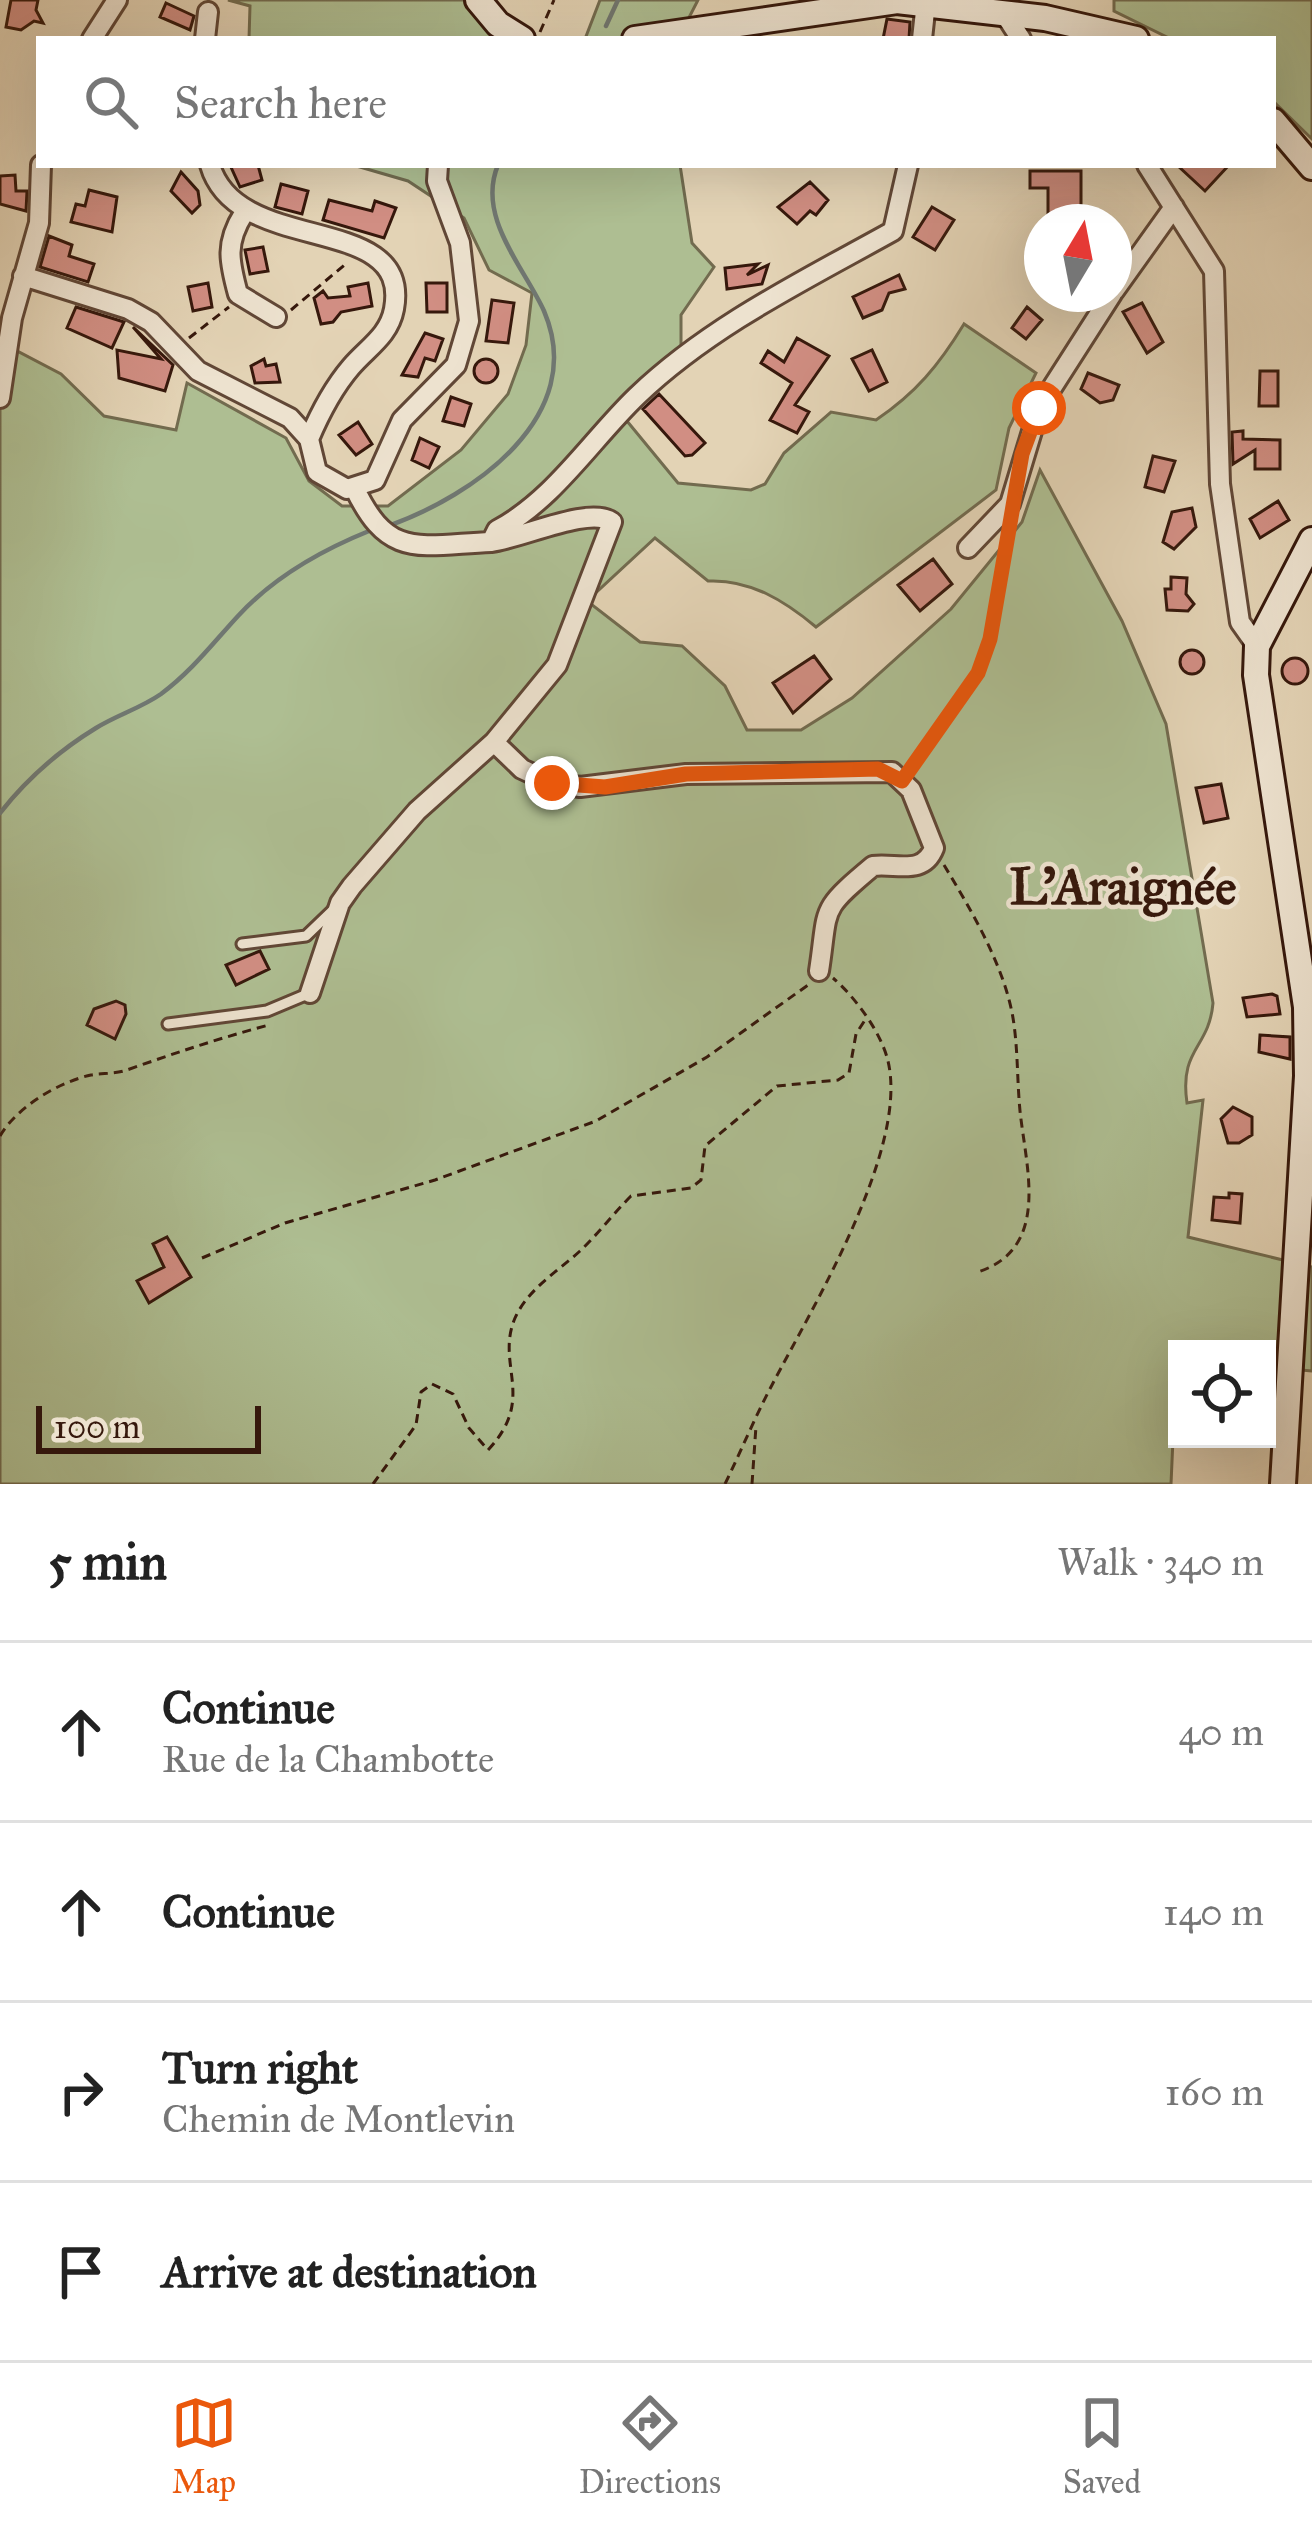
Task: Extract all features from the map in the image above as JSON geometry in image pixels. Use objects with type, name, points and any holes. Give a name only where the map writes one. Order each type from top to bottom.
[{"type":"main road","points":[[478,0],[514,36]]},
{"type":"main road","points":[[657,36],[732,26],[787,28],[897,1],[1092,26],[1126,36]]},
{"type":"main road","points":[[1276,124],[1308,152]]},
{"type":"main road","points":[[1282,1484],[1307,1076],[1306,1007],[1256,675],[1257,646],[1310,558]]},
{"type":"street","points":[[94,36],[117,0]]},
{"type":"street","points":[[922,36],[926,2]]},
{"type":"street","points":[[205,36],[208,13]]},
{"type":"street","points":[[1004,14],[1019,36]]},
{"type":"street","points":[[0,398],[6,316],[39,223],[41,168]]},
{"type":"street","points":[[211,168],[223,197],[244,213],[363,249],[390,274],[394,314],[386,333],[335,388],[309,439]]},
{"type":"street","points":[[23,276],[128,309],[178,346],[198,371],[290,418],[309,439],[317,472],[330,483],[355,489],[375,480],[402,420],[443,384],[464,344],[467,286],[460,243],[437,181],[438,168]]},
{"type":"street","points":[[491,542],[497,530],[604,435],[637,397],[689,354],[757,307],[893,231],[907,168]]},
{"type":"street","points":[[1150,168],[1214,271],[1220,484],[1240,622],[1257,646]]},
{"type":"street","points":[[1132,266],[1174,207]]},
{"type":"street","points":[[244,213],[230,236],[229,257],[242,297],[277,316]]},
{"type":"street","points":[[968,548],[1010,504],[1039,408],[1101,312]]},
{"type":"street","points":[[310,992],[340,903],[417,811],[494,742],[557,665],[612,522],[584,515],[532,536],[491,542],[401,542],[380,534],[355,489]]},
{"type":"street","points":[[494,742],[521,769],[552,783],[580,788],[686,774],[759,771],[878,769],[902,781],[934,848],[926,863],[914,868],[872,866],[830,906],[820,924],[819,971]]},
{"type":"lane","points":[[242,944],[306,936],[340,903]]},
{"type":"lane","points":[[168,1024],[266,1011],[310,992]]},
{"type":"path","points":[[539,36],[554,0]]},
{"type":"path","points":[[277,316],[363,249]]},
{"type":"path","points":[[178,346],[242,297]]},
{"type":"path","points":[[902,781],[978,673],[990,639],[1010,504]]},
{"type":"path","points":[[934,848],[994,962],[1013,1017],[1028,1149],[1030,1190],[1022,1239],[1006,1259],[978,1272]]},
{"type":"path","points":[[202,1258],[285,1223],[436,1180],[596,1121],[707,1057],[804,989],[819,971],[837,981],[866,1019],[887,1059],[885,1132],[817,1310],[771,1387],[725,1484]]},
{"type":"path","points":[[0,1136],[8,1121],[46,1095],[87,1076],[124,1072],[168,1051],[285,1017]]},
{"type":"path","points":[[373,1484],[416,1426],[421,1392],[432,1384],[453,1394],[469,1429],[488,1450],[510,1427],[515,1318],[537,1287],[631,1196],[691,1188],[701,1180],[705,1146],[777,1086],[838,1080],[850,1073],[856,1034],[866,1019]]},
{"type":"path","points":[[752,1484],[756,1424]]},
{"type":"green space","points":[[228,0],[470,0],[491,36],[249,36],[250,6]]},
{"type":"green space","points":[[600,0],[698,0],[680,36],[586,36]]},
{"type":"green space","points":[[1114,0],[1312,0],[1312,139],[1276,104],[1276,36],[1165,36],[1114,11]]},
{"type":"green space","points":[[363,168],[680,168],[692,243],[714,267],[681,315],[681,349],[622,415],[678,483],[751,490],[765,484],[784,453],[831,412],[876,420],[890,410],[926,377],[964,324],[1036,373],[1009,428],[996,490],[816,627],[766,594],[738,584],[708,581],[655,538],[587,601],[640,642],[682,646],[725,686],[747,730],[801,730],[852,698],[951,609],[1022,522],[1040,470],[1122,621],[1166,724],[1213,1003],[1187,1071],[1187,1103],[1203,1100],[1188,1237],[1312,1267],[1312,1371],[1276,1368],[1276,1340],[1168,1340],[1171,1484],[0,1484],[0,342],[61,374],[104,416],[176,430],[187,383],[286,438],[309,481],[342,506],[388,506],[461,450],[508,394],[526,345],[532,293],[489,270],[464,218],[408,181]]},
{"type":"building","points":[[11,0],[38,0],[36,10],[43,23],[34,21],[21,30],[6,27]]},
{"type":"building","points":[[166,3],[194,16],[190,30],[160,17]]},
{"type":"building","points":[[887,19],[910,22],[909,36],[884,36]]},
{"type":"building","points":[[231,168],[259,168],[262,180],[240,187]]},
{"type":"building","points":[[1180,168],[1226,168],[1205,191]]},
{"type":"building","points":[[1030,171],[1081,171],[1081,204],[1048,204],[1048,188],[1030,188]]},
{"type":"building","points":[[181,172],[198,191],[200,205],[192,213],[171,191]]},
{"type":"building","points":[[15,175],[16,191],[27,191],[26,211],[0,204],[0,176]]},
{"type":"building","points":[[810,182],[828,200],[816,215],[810,211],[797,224],[778,207]]},
{"type":"building","points":[[281,184],[308,191],[302,214],[275,207]]},
{"type":"building","points":[[89,190],[117,197],[112,232],[71,222],[76,204],[85,206]]},
{"type":"building","points":[[329,200],[372,211],[375,201],[396,208],[384,238],[323,220]]},
{"type":"building","points":[[932,207],[954,220],[935,250],[913,237]]},
{"type":"building","points":[[49,236],[72,245],[69,256],[94,264],[88,282],[40,267]]},
{"type":"building","points":[[263,247],[268,271],[250,274],[245,250]]},
{"type":"building","points":[[758,264],[747,275],[768,265],[762,284],[727,289],[725,268]]},
{"type":"building","points":[[899,275],[905,289],[889,293],[882,310],[863,318],[853,297]]},
{"type":"building","points":[[208,283],[212,307],[193,311],[188,287]]},
{"type":"building","points":[[368,283],[372,306],[341,312],[333,322],[321,324],[314,298],[323,291],[328,298],[350,296],[348,287]]},
{"type":"building","points":[[426,283],[447,283],[447,312],[427,312]]},
{"type":"building","points":[[492,300],[514,303],[508,343],[486,341]]},
{"type":"building","points":[[1142,303],[1163,342],[1147,353],[1123,312],[1132,312]]},
{"type":"building","points":[[76,307],[124,322],[112,348],[67,328]]},
{"type":"building","points":[[1024,311],[1042,320],[1026,339],[1012,328]]},
{"type":"building","points":[[133,327],[173,365],[165,391],[119,378],[117,350],[161,359]]},
{"type":"building","points":[[425,333],[443,339],[435,361],[425,358],[418,377],[402,375]]},
{"type":"building","points":[[797,338],[829,356],[795,405],[809,412],[797,433],[770,420],[792,383],[761,363],[768,351],[784,362]]},
{"type":"building","points":[[872,350],[887,382],[869,391],[852,359]]},
{"type":"building","points":[[264,359],[266,366],[276,364],[280,382],[255,383],[251,366]]},
{"type":"building","points":[[486,359],[495,362],[495,380],[486,383],[477,380],[474,371],[477,362]]},
{"type":"building","points":[[1260,371],[1278,371],[1278,406],[1259,406]]},
{"type":"building","points":[[1088,373],[1119,385],[1113,400],[1100,403],[1081,389]]},
{"type":"building","points":[[659,394],[705,443],[692,455],[685,456],[643,409]]},
{"type":"building","points":[[451,397],[471,404],[464,426],[443,421]]},
{"type":"building","points":[[358,422],[372,444],[356,455],[339,435]]},
{"type":"building","points":[[1243,431],[1243,439],[1280,440],[1280,469],[1255,469],[1255,450],[1233,464],[1232,432]]},
{"type":"building","points":[[420,438],[439,447],[429,468],[412,460]]},
{"type":"building","points":[[1153,456],[1175,461],[1164,492],[1145,487]]},
{"type":"building","points":[[1278,501],[1289,520],[1260,538],[1250,519]]},
{"type":"building","points":[[1192,508],[1196,527],[1174,549],[1163,542],[1172,512]]},
{"type":"building","points":[[933,559],[952,584],[920,611],[898,585]]},
{"type":"building","points":[[1171,577],[1187,578],[1186,594],[1194,604],[1188,611],[1167,610],[1165,589],[1171,589]]},
{"type":"building","points":[[1192,650],[1201,653],[1201,671],[1192,674],[1183,671],[1180,662],[1183,653]]},
{"type":"building","points":[[814,656],[831,679],[793,713],[773,683]]},
{"type":"building","points":[[1295,658],[1308,671],[1295,684],[1282,671]]},
{"type":"building","points":[[1221,784],[1228,818],[1204,823],[1196,788]]},
{"type":"building","points":[[260,951],[269,969],[236,985],[226,965]]},
{"type":"building","points":[[1277,996],[1280,1014],[1247,1017],[1243,998]]},
{"type":"building","points":[[116,1001],[125,1005],[126,1014],[115,1039],[87,1025],[94,1009]]},
{"type":"building","points":[[1260,1035],[1290,1037],[1290,1059],[1259,1052]]},
{"type":"building","points":[[1233,1107],[1252,1117],[1252,1135],[1239,1143],[1228,1143],[1221,1119]]},
{"type":"building","points":[[1229,1193],[1242,1194],[1240,1223],[1212,1220],[1214,1197],[1229,1198]]},
{"type":"building","points":[[167,1237],[191,1277],[149,1303],[137,1281],[164,1267],[153,1244]]},
{"type":"waterway","points":[[606,26],[618,0]]},
{"type":"waterway","points":[[388,526],[455,495],[487,472],[515,447],[537,417],[551,385],[554,349],[544,311],[505,241],[493,204],[497,168]]},
{"type":"waterway","points":[[0,813],[69,746],[172,685],[282,577],[369,531]]},
{"type":"district","name":"L'Araignée","points":[[1123,887]]},
{"type":"route","points":[[552,783],[605,787],[632,779],[686,774],[878,769],[902,781],[927,752],[978,673],[990,639],[1010,504],[1039,408]]}]
